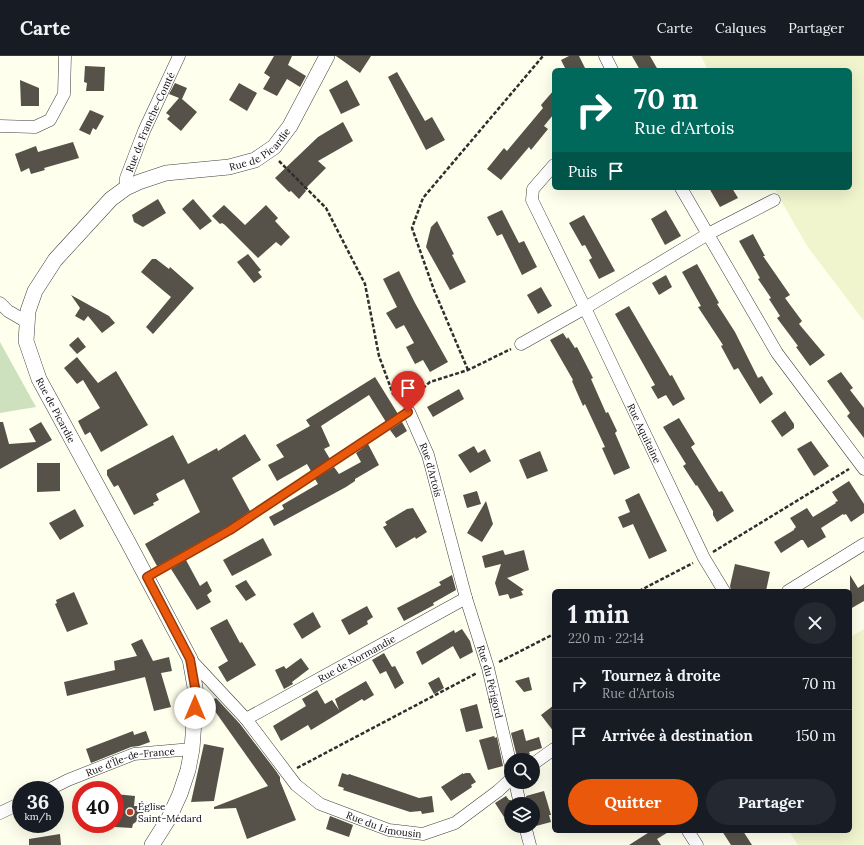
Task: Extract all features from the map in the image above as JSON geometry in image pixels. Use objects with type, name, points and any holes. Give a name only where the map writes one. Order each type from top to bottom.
[{"type":"street","points":[[0,126],[35,127],[50,120],[64,94],[65,56]]},
{"type":"street","name":"Rue de Franche-Comté","points":[[126,188],[126,178],[144,131],[179,56]]},
{"type":"street","name":"Rue de Picardie","points":[[152,845],[169,818],[180,794],[188,770],[192,749],[196,693],[190,659],[39,379],[26,341],[28,310],[35,291],[55,260],[111,199],[126,188],[166,173],[228,167],[255,160],[274,147],[290,126],[326,56]]},
{"type":"street","points":[[605,56],[611,68]]},
{"type":"street","name":"Rue Aquitaine","points":[[552,167],[533,190],[532,200],[586,308],[704,558],[723,589]]},
{"type":"street","points":[[682,190],[777,353],[862,465]]},
{"type":"street","points":[[521,344],[586,308],[708,234],[774,200]]},
{"type":"street","points":[[0,303],[8,311],[27,322]]},
{"type":"street","name":"Rue d'Artois","points":[[406,409],[428,455],[466,598]]},
{"type":"street","points":[[791,589],[864,544]]},
{"type":"street","name":"Rue du Périgord","points":[[466,598],[488,668],[508,753]]},
{"type":"street","name":"Rue de Normandie","points":[[246,719],[466,598]]},
{"type":"street","name":"Rue du Limousin","points":[[190,659],[246,719],[296,785],[320,804],[389,830],[422,834],[455,823],[504,785]]},
{"type":"street","name":"Rue d'Île-de-France","points":[[64,782],[134,754],[192,749]]},
{"type":"street","points":[[540,759],[552,750]]},
{"type":"street","points":[[0,813],[12,807]]},
{"type":"street","points":[[527,833],[530,845]]},
{"type":"street","points":[[689,833],[697,845]]},
{"type":"lane","points":[[147,577],[230,530],[406,409]]},
{"type":"path","points":[[468,370],[434,290],[412,228],[423,198],[543,56]]},
{"type":"path","points":[[269,150],[326,208],[365,284],[379,356],[393,394],[406,409],[430,382],[468,370],[521,344]]},
{"type":"path","points":[[643,589],[704,558],[862,465]]},
{"type":"path","points":[[287,774],[552,635]]},
{"type":"green space","points":[[701,56],[864,56],[864,321],[807,246],[775,190],[852,190],[852,68],[707,68]]},
{"type":"green space","points":[[0,342],[36,407],[0,413]]},
{"type":"green space","points":[[864,629],[864,845],[798,845],[790,833],[852,833],[852,636]]},
{"type":"building","points":[[274,56],[292,56],[288,65],[306,76],[300,87],[287,79],[277,96],[263,89],[270,77],[264,73]]},
{"type":"building","points":[[336,56],[371,56],[360,73]]},
{"type":"building","points":[[569,56],[579,56],[585,68],[565,68],[561,60]]},
{"type":"building","points":[[632,56],[650,56],[657,68],[639,68]]},
{"type":"building","points":[[85,66],[105,67],[104,91],[86,91],[87,83],[84,82]]},
{"type":"building","points":[[397,72],[425,121],[432,117],[445,140],[426,150],[388,77]]},
{"type":"building","points":[[20,80],[39,88],[39,106],[21,106]]},
{"type":"building","points":[[347,80],[360,105],[341,114],[329,90]]},
{"type":"building","points":[[175,83],[187,88],[182,99],[197,112],[181,131],[167,119],[170,116],[166,113],[179,98],[169,94]]},
{"type":"building","points":[[239,83],[257,93],[247,111],[229,100]]},
{"type":"building","points":[[552,92],[552,116],[544,126],[548,129],[531,150],[529,147],[501,180],[487,169],[504,148],[507,151],[543,108],[541,105]]},
{"type":"building","points":[[90,110],[104,116],[96,130],[93,128],[90,135],[79,130]]},
{"type":"building","points":[[343,122],[353,141],[318,161],[326,168],[305,189],[306,191],[299,199],[291,191],[289,192],[275,178],[318,137]]},
{"type":"building","points":[[73,142],[79,158],[44,168],[45,170],[31,174],[29,168],[21,172],[15,154],[36,146],[38,152]]},
{"type":"building","points":[[710,190],[733,190],[738,198],[720,207]]},
{"type":"building","points":[[158,199],[166,213],[143,227],[134,222],[132,215]]},
{"type":"building","points":[[193,199],[212,221],[200,230],[182,209]]},
{"type":"building","points":[[224,205],[245,225],[266,205],[278,218],[275,221],[290,237],[281,246],[276,242],[258,258],[225,225],[222,223],[220,224],[212,216]]},
{"type":"building","points":[[502,210],[519,243],[524,241],[537,267],[522,275],[502,234],[497,236],[487,217]]},
{"type":"building","points":[[666,210],[681,236],[665,245],[651,219]]},
{"type":"building","points":[[584,215],[615,271],[599,279],[589,260],[592,258],[585,245],[582,246],[569,223]]},
{"type":"building","points":[[437,221],[466,282],[450,290],[426,247],[431,227]]},
{"type":"building","points":[[753,234],[765,256],[763,256],[790,295],[785,298],[802,321],[799,324],[825,355],[810,366],[796,347],[798,346],[777,318],[780,316],[769,299],[771,298],[758,279],[760,278],[739,241]]},
{"type":"building","points":[[248,254],[261,270],[258,272],[262,277],[254,283],[237,262]]},
{"type":"building","points":[[152,259],[156,259],[169,269],[170,267],[194,288],[153,334],[146,327],[171,297],[141,272]]},
{"type":"building","points":[[697,264],[719,303],[717,304],[735,332],[758,378],[762,376],[773,394],[760,404],[738,368],[734,370],[721,346],[723,345],[698,307],[701,306],[682,272]]},
{"type":"building","points":[[399,271],[448,362],[430,372],[423,360],[415,364],[406,347],[414,343],[404,325],[396,329],[386,313],[397,307],[383,279]]},
{"type":"building","points":[[666,275],[672,287],[659,295],[652,283]]},
{"type":"building","points":[[541,287],[552,306],[538,314],[527,295]]},
{"type":"building","points":[[71,295],[109,316],[115,323],[102,333],[88,316],[84,321],[75,316],[80,308]]},
{"type":"building","points":[[629,306],[670,376],[672,375],[685,399],[673,406],[666,395],[658,399],[651,387],[655,385],[615,314]]},
{"type":"building","points":[[563,333],[567,339],[568,337],[575,348],[577,347],[593,378],[591,379],[606,413],[608,412],[617,431],[615,433],[630,468],[614,475],[602,448],[605,447],[585,404],[583,406],[572,381],[573,380],[550,340]]},
{"type":"building","points":[[78,337],[86,347],[77,354],[69,345]]},
{"type":"building","points":[[77,357],[98,383],[116,371],[148,425],[101,452],[90,432],[85,435],[78,421],[100,408],[83,380],[77,384],[64,368]]},
{"type":"building","points":[[841,372],[853,388],[850,390],[864,408],[864,438],[847,416],[850,413],[827,381]]},
{"type":"building","points":[[375,377],[398,414],[386,422],[369,395],[321,426],[330,446],[324,449],[330,459],[311,471],[307,464],[277,481],[268,465],[284,457],[276,445],[310,426],[306,420]]},
{"type":"building","points":[[459,389],[464,399],[433,417],[427,407]]},
{"type":"building","points":[[785,411],[794,424],[794,428],[782,437],[771,421]]},
{"type":"building","points":[[679,418],[695,444],[691,447],[719,492],[722,491],[734,511],[717,522],[713,515],[713,511],[683,466],[686,464],[663,427]]},
{"type":"building","points":[[0,422],[3,422],[9,444],[36,442],[29,429],[41,422],[52,440],[0,469]]},
{"type":"building","points":[[402,422],[407,431],[396,438],[390,430]]},
{"type":"building","points":[[245,434],[261,460],[232,478],[250,511],[228,526],[157,566],[145,544],[200,512],[184,479],[156,494],[159,500],[153,503],[154,505],[134,515],[118,485],[114,487],[107,475],[107,470],[173,435],[188,464],[217,448],[218,451]]},
{"type":"building","points":[[811,441],[829,466],[814,476],[797,449]]},
{"type":"building","points":[[368,444],[379,465],[355,479],[355,481],[346,487],[274,526],[269,517],[284,509],[282,505],[318,484],[315,479],[334,467],[339,474],[361,462],[356,453]]},
{"type":"building","points":[[474,446],[478,453],[485,449],[491,461],[470,473],[458,455]]},
{"type":"building","points":[[540,451],[548,471],[527,479],[519,460]]},
{"type":"building","points":[[37,463],[60,463],[60,491],[37,492]]},
{"type":"building","points":[[849,481],[864,504],[864,513],[851,522],[846,514],[843,514],[821,528],[826,537],[808,548],[803,540],[801,540],[781,553],[774,542],[794,530],[796,527],[790,518],[807,508],[813,517],[836,503],[835,502],[838,501],[832,492]]},
{"type":"building","points":[[477,491],[481,504],[467,508],[463,495]]},
{"type":"building","points":[[639,493],[667,551],[649,559],[633,524],[623,528],[618,517],[630,512],[625,500]]},
{"type":"building","points":[[486,501],[493,524],[482,542],[467,533]]},
{"type":"building","points":[[413,508],[427,532],[396,548],[383,527],[387,525],[385,522],[407,509]]},
{"type":"building","points":[[75,509],[84,526],[60,540],[49,523]]},
{"type":"building","points":[[263,538],[272,555],[232,576],[223,560]]},
{"type":"building","points":[[503,550],[505,555],[524,550],[529,570],[507,578],[524,590],[521,591],[523,595],[510,599],[508,594],[499,596],[495,583],[501,564],[485,568],[482,556]]},
{"type":"building","points":[[186,560],[200,586],[207,581],[212,591],[207,595],[211,602],[197,610],[171,569]]},
{"type":"building","points":[[735,564],[770,572],[766,589],[731,589]]},
{"type":"building","points":[[452,575],[456,590],[433,603],[434,605],[404,621],[397,608],[441,585],[439,582]]},
{"type":"building","points":[[850,575],[858,588],[864,584],[864,601],[852,608],[852,589],[850,589]]},
{"type":"building","points":[[246,580],[256,595],[246,601],[235,586]]},
{"type":"building","points":[[74,592],[88,624],[67,632],[55,604],[57,603],[56,600]]},
{"type":"building","points":[[367,606],[373,617],[367,621],[368,624],[349,635],[341,620]]},
{"type":"building","points":[[313,612],[321,627],[302,639],[293,624]]},
{"type":"building","points":[[227,619],[240,643],[242,642],[256,665],[227,682],[218,667],[228,661],[210,628]]},
{"type":"building","points":[[462,629],[470,641],[473,652],[460,659],[453,646],[422,665],[416,652],[454,630],[455,633]]},
{"type":"building","points":[[142,639],[153,661],[169,657],[172,671],[161,673],[171,707],[154,711],[145,677],[67,696],[64,682],[115,670],[114,661],[137,656],[131,644]]},
{"type":"building","points":[[384,653],[392,667],[395,666],[404,683],[395,689],[386,671],[380,674],[372,660]]},
{"type":"building","points":[[301,658],[309,669],[292,682],[293,684],[284,689],[275,670],[284,666],[286,669]]},
{"type":"building","points":[[439,677],[444,688],[434,694],[428,683]]},
{"type":"building","points":[[529,677],[532,690],[524,692],[515,681]]},
{"type":"building","points":[[366,681],[374,695],[364,701],[362,699],[311,730],[308,725],[281,741],[273,726],[306,706],[302,699],[317,690],[325,704],[332,700],[339,710],[335,699]]},
{"type":"building","points":[[216,698],[240,724],[280,777],[280,781],[296,820],[247,839],[236,808],[214,809],[214,807],[268,786],[212,707],[214,699]]},
{"type":"building","points":[[477,704],[483,728],[466,732],[460,709]]},
{"type":"building","points":[[552,707],[552,729],[541,715]]},
{"type":"building","points":[[523,729],[526,741],[539,737],[542,748],[530,753],[516,753],[511,733]]},
{"type":"building","points":[[133,731],[134,735],[146,731],[150,742],[131,747],[91,763],[86,749]]},
{"type":"building","points":[[494,736],[495,738],[497,737],[503,766],[488,770],[479,740]]},
{"type":"building","points":[[204,744],[224,748],[214,801],[191,802]]},
{"type":"building","points":[[342,773],[349,774],[419,798],[432,796],[434,812],[422,814],[421,811],[410,812],[343,790],[344,788],[338,786]]},
{"type":"building","points":[[463,773],[470,773],[476,782],[471,785],[472,787],[451,801],[441,787]]},
{"type":"building","points":[[544,791],[551,815],[549,815],[551,822],[540,825],[540,797],[526,796]]},
{"type":"building","points":[[124,795],[135,796],[134,806],[145,806],[143,820],[140,819],[133,824],[132,828],[124,828]]},
{"type":"building","points":[[504,797],[504,817],[495,803]]},
{"type":"building","points":[[330,816],[353,825],[349,837],[326,829]]},
{"type":"building","points":[[648,833],[667,833],[657,839],[661,845],[629,845]]},
{"type":"building","points":[[723,833],[744,833],[752,845],[731,845]]},
{"type":"building","points":[[60,834],[61,845],[29,845],[29,839]]},
{"type":"place","name":"Église Saint-Médard","points":[[130,812]]},
{"type":"route","points":[[195,708],[196,693],[190,659],[147,577],[230,530],[408,412]]}]
